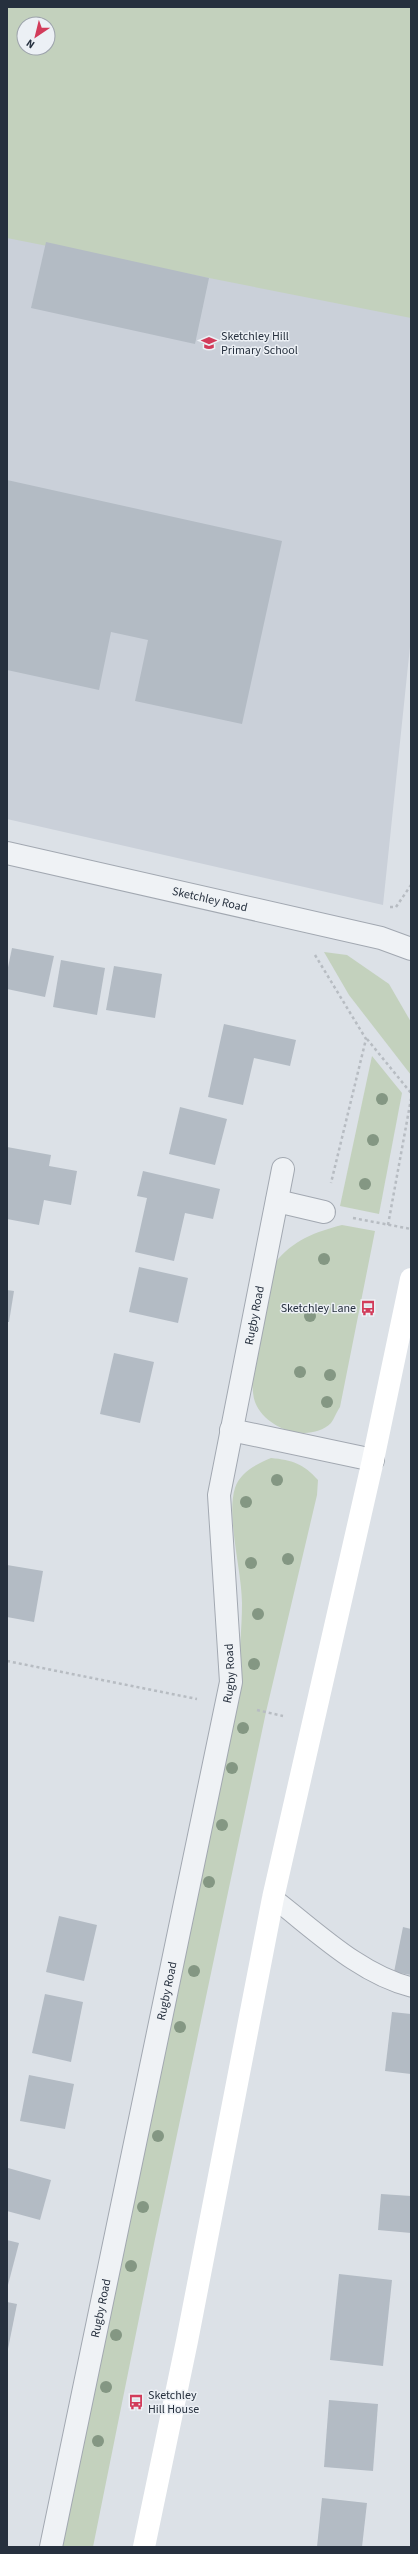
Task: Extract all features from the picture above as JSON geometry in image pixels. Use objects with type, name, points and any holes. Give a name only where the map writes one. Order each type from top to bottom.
[{"type":"main road","points":[[144,2547],[187,2341],[273,1898],[373,1460],[411,1279]]},
{"type":"street","name":"Sketchley Road","points":[[7,852],[311,924],[381,938],[411,949]]},
{"type":"street","name":"Rugby Road","points":[[51,2547],[231,1682],[219,1495],[283,1168]]},
{"type":"street","points":[[277,1201],[324,1212]]},
{"type":"street","points":[[231,1430],[373,1460]]},
{"type":"lane","points":[[273,1898],[358,1963],[399,1984],[411,1988]]},
{"type":"path","points":[[311,924],[311,948],[366,1039],[411,1093]]},
{"type":"path","points":[[366,1039],[324,1212],[411,1229]]},
{"type":"path","points":[[388,1225],[411,1099]]},
{"type":"path","points":[[7,1661],[313,1722]]},
{"type":"shaded area","name":"Sketchley Hill Primary School","points":[[7,7],[411,7],[411,637],[383,905],[7,819]]},
{"type":"green space","points":[[7,7],[411,7],[411,318],[7,238]]},
{"type":"green space","points":[[324,952],[347,955],[389,984],[411,1022],[411,1075],[349,995]]},
{"type":"green space","points":[[372,1056],[402,1093],[379,1214],[340,1206]]},
{"type":"green space","points":[[342,1225],[375,1231],[340,1407],[331,1423],[322,1429],[300,1433],[278,1426],[268,1420],[260,1412],[254,1400],[252,1384],[275,1263],[289,1248],[305,1238]]},
{"type":"green space","points":[[271,1458],[285,1460],[308,1470],[318,1480],[317,1495],[266,1712],[155,2239],[93,2547],[56,2547],[238,1680],[242,1603],[232,1513],[235,1488],[237,1482],[245,1473]]},
{"type":"building","points":[[46,242],[209,278],[195,344],[31,308]]},
{"type":"building","points":[[7,480],[282,541],[242,724],[135,701],[148,640],[111,632],[99,690],[7,670]]},
{"type":"building","points":[[12,948],[54,956],[45,997],[7,989],[7,972]]},
{"type":"building","points":[[61,960],[105,968],[97,1015],[53,1007]]},
{"type":"building","points":[[114,966],[162,974],[155,1018],[106,1010]]},
{"type":"building","points":[[224,1024],[296,1040],[290,1066],[254,1058],[243,1105],[208,1097]]},
{"type":"building","points":[[180,1107],[227,1119],[215,1165],[169,1154]]},
{"type":"building","points":[[7,1147],[51,1155],[49,1166],[77,1171],[71,1205],[44,1200],[39,1225],[7,1219]]},
{"type":"building","points":[[143,1171],[220,1189],[213,1219],[185,1213],[174,1261],[135,1252],[147,1198],[137,1196]]},
{"type":"building","points":[[139,1267],[188,1278],[178,1323],[129,1312]]},
{"type":"building","points":[[7,1290],[14,1291],[9,1322],[7,1322]]},
{"type":"building","points":[[114,1353],[154,1362],[140,1423],[100,1414]]},
{"type":"building","points":[[7,1565],[43,1571],[34,1622],[7,1617]]},
{"type":"building","points":[[59,1916],[97,1925],[84,1981],[46,1972]]},
{"type":"building","points":[[403,1927],[411,1929],[411,1975],[394,1972]]},
{"type":"building","points":[[45,1994],[83,2002],[71,2062],[32,2053]]},
{"type":"building","points":[[392,2012],[411,2014],[411,2074],[385,2071]]},
{"type":"building","points":[[29,2075],[74,2084],[65,2129],[20,2121]]},
{"type":"building","points":[[8,2168],[51,2180],[40,2220],[7,2211]]},
{"type":"building","points":[[381,2194],[411,2196],[411,2233],[378,2230]]},
{"type":"building","points":[[7,2240],[19,2243],[8,2285],[7,2285]]},
{"type":"building","points":[[339,2274],[392,2280],[383,2366],[330,2360]]},
{"type":"building","points":[[7,2302],[17,2304],[8,2349],[7,2349]]},
{"type":"building","points":[[329,2400],[378,2404],[373,2471],[324,2467]]},
{"type":"building","points":[[322,2498],[367,2503],[362,2547],[317,2547]]},
{"type":"place","name":"Sketchley Hill Primary School","points":[[209,343]]},
{"type":"place","name":"Sketchley Lane","points":[[368,1308]]},
{"type":"place","name":"Sketchley Hill House","points":[[136,2402]]}]
